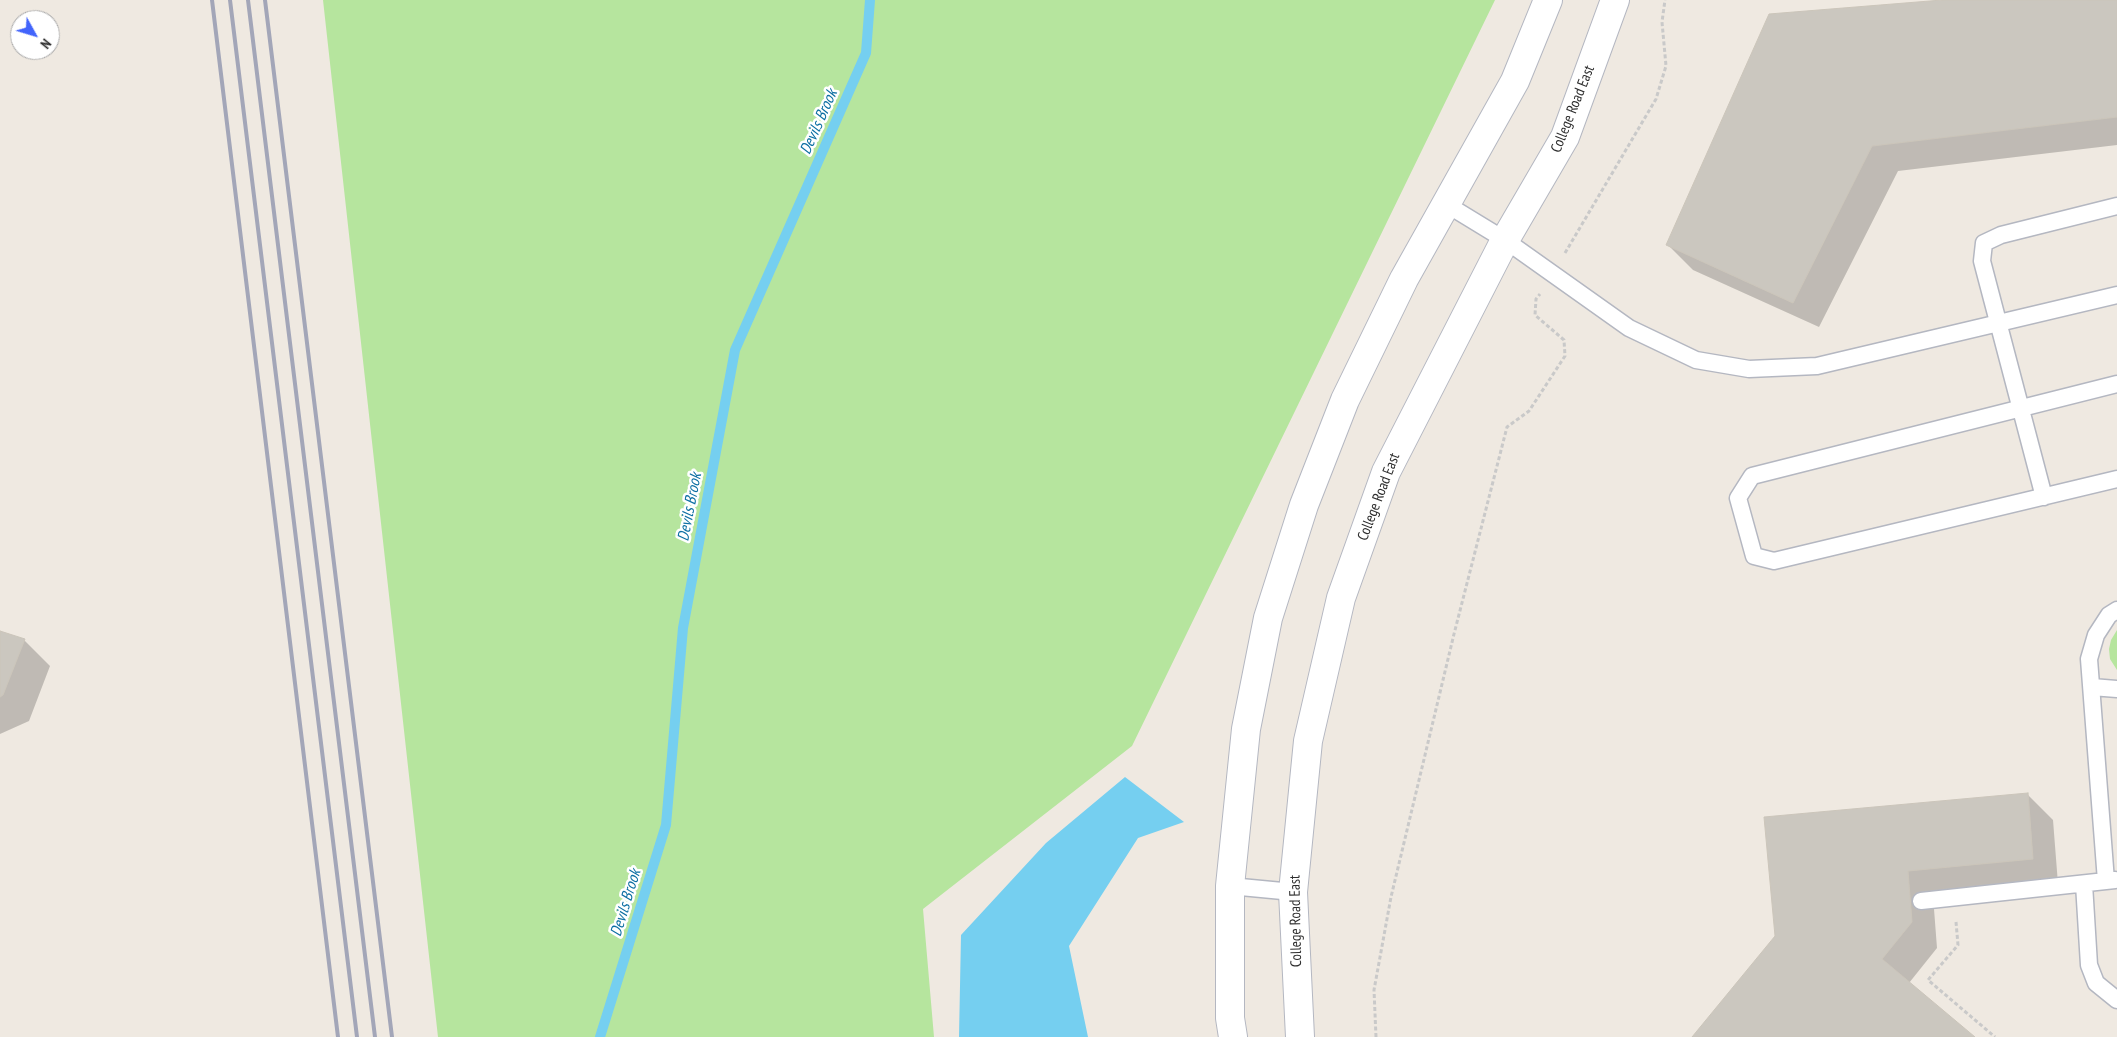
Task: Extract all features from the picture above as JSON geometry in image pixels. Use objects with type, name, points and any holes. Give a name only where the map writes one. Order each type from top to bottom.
[{"type":"street","points":[[1233,1037],[1230,1018],[1230,886],[1246,729],[1268,618],[1301,514],[1345,400],[1404,279],[1515,81],[1548,0]]},
{"type":"street","name":"College Road East","points":[[1300,1037],[1293,892],[1308,741],[1341,598],[1386,472],[1505,240],[1565,137],[1615,0]]},
{"type":"lane","points":[[1446,204],[1505,240],[1629,328],[1696,360],[1749,369],[1817,366],[2117,295]]},
{"type":"lane","points":[[2044,497],[1982,260],[1984,243],[2001,235],[2117,206]]},
{"type":"lane","points":[[2117,384],[1752,476],[1738,498],[1754,556],[1774,561],[2117,479]]},
{"type":"lane","points":[[1922,901],[2111,881],[2089,659],[2096,634],[2109,615],[2117,610]]},
{"type":"lane","points":[[2092,687],[2117,688]]},
{"type":"lane","points":[[2084,884],[2089,965],[2096,983],[2117,1000]]},
{"type":"lane","points":[[1230,886],[1293,892]]},
{"type":"path","points":[[1376,1037],[1374,990],[1391,897],[1454,634],[1507,427],[1529,411],[1565,356],[1564,340],[1535,315],[1536,299],[1656,99],[1666,66],[1662,22],[1665,0]]},
{"type":"path","points":[[1954,898],[1958,945],[1928,980],[1995,1037]]},
{"type":"green space","points":[[323,0],[1495,0],[1132,746],[923,909],[934,1037],[438,1037]]},
{"type":"green space","points":[[2117,630],[2117,670],[2110,659],[2109,649],[2111,640]]},
{"type":"water","points":[[1125,777],[1184,822],[1138,838],[1069,946],[1088,1037],[959,1037],[961,935],[1046,843]]},
{"type":"building","points":[[1942,0],[2117,0],[2117,117],[1872,146],[1793,303],[1666,245],[1769,14]]},
{"type":"building","points":[[0,631],[25,639],[3,695],[0,697]]},
{"type":"building","points":[[2028,793],[2033,859],[1908,871],[1912,922],[1882,959],[1975,1037],[1692,1037],[1775,936],[1764,817]]},
{"type":"waterway","name":"Devils Brook","points":[[600,1037],[666,825],[683,628],[735,350],[866,53],[870,0]]},
{"type":"railway","points":[[212,0],[338,1037]]},
{"type":"railway","points":[[230,0],[357,1037]]},
{"type":"railway","points":[[248,0],[375,1037]]},
{"type":"railway","points":[[265,0],[392,1037]]}]
